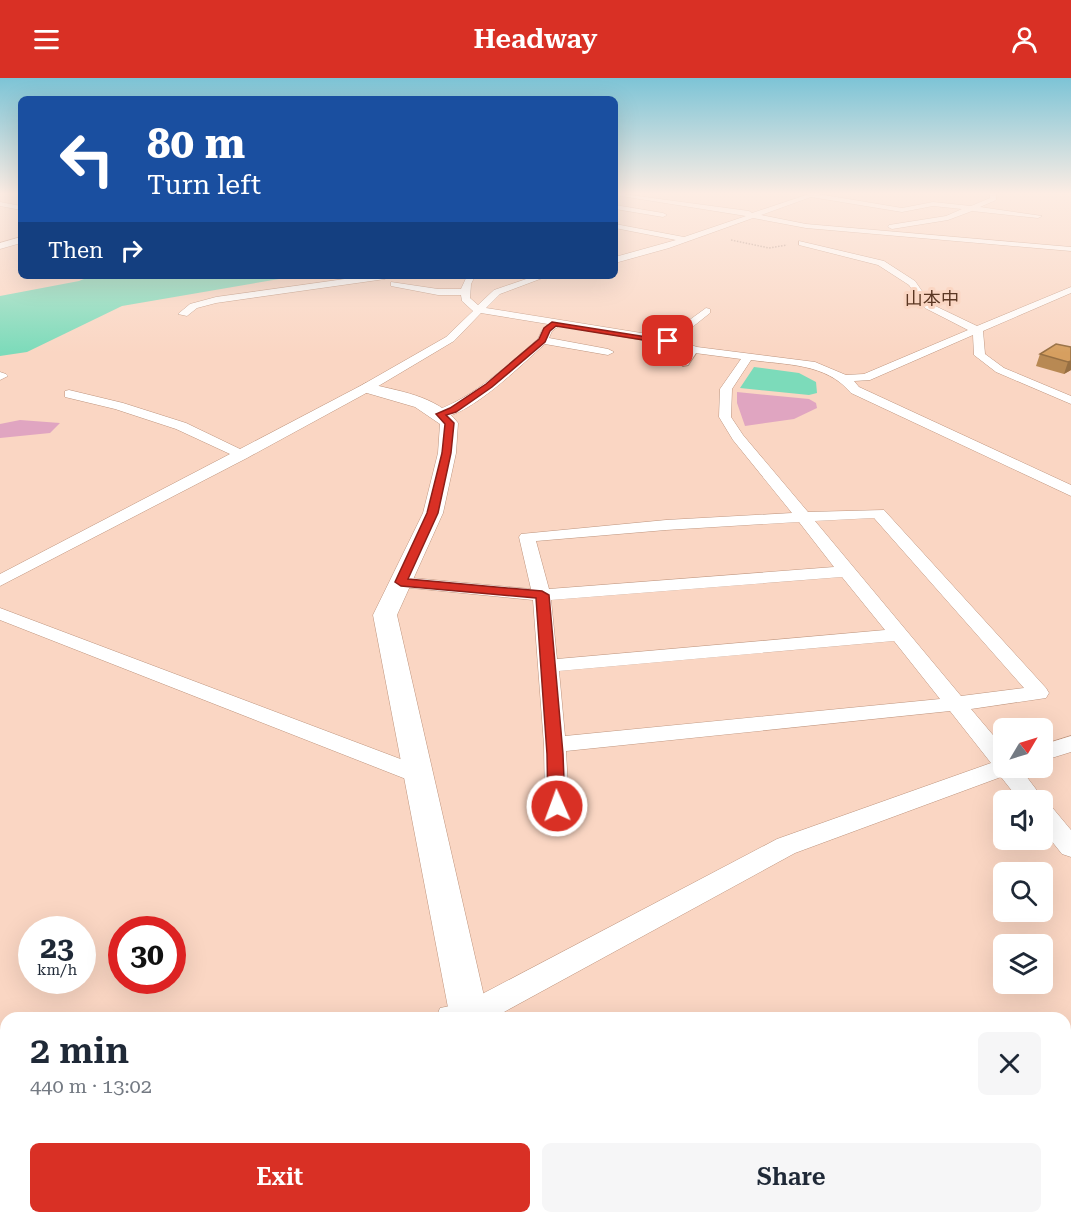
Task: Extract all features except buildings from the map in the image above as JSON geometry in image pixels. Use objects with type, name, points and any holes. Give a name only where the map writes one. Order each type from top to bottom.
[{"type":"street","points":[[618,259],[660,246]]},
{"type":"street","points":[[816,246],[881,263],[912,283],[928,306],[978,331]]},
{"type":"street","points":[[1040,246],[1071,249]]},
{"type":"street","points":[[183,314],[197,304],[216,300],[364,279]]},
{"type":"street","points":[[470,279],[465,299],[478,310],[668,341],[695,350],[815,365],[833,371],[846,378],[855,390],[1071,491]]},
{"type":"street","points":[[0,580],[366,388],[450,339],[497,292],[535,279]]},
{"type":"street","points":[[394,284],[438,292],[465,292]]},
{"type":"street","points":[[846,378],[866,377],[1067,294]]},
{"type":"street","points":[[668,341],[706,311]]},
{"type":"street","points":[[440,414],[453,410],[489,386],[543,340],[547,330],[555,324]]},
{"type":"street","points":[[978,331],[980,354],[1000,370],[1071,400]]},
{"type":"street","points":[[543,340],[608,352]]},
{"type":"street","points":[[748,357],[726,389],[725,417],[993,751]]},
{"type":"street","points":[[366,388],[423,402],[449,423],[447,453],[433,513],[385,615],[419,775],[462,1012]]},
{"type":"street","points":[[69,394],[119,406],[182,426],[242,455]]},
{"type":"street","points":[[555,746],[1039,693],[878,513],[802,515],[527,537],[542,595],[555,746],[557,806]]},
{"type":"street","points":[[401,582],[542,595],[847,571]]},
{"type":"street","points":[[0,614],[419,775]]},
{"type":"street","points":[[548,666],[899,635]]},
{"type":"street","points":[[1053,750],[1071,744]]},
{"type":"street","points":[[474,1012],[786,846],[993,770]]},
{"type":"street","points":[[1015,778],[1025,790]]},
{"type":"street","points":[[1053,826],[1071,848]]},
{"type":"lane","points":[[685,365],[695,350]]},
{"type":"path","points":[[762,246],[778,246]]},
{"type":"shaded area","points":[[84,279],[280,279],[122,306],[27,352],[0,356],[0,296]]},
{"type":"shaded area","points":[[754,367],[799,373],[816,382],[817,393],[809,395],[740,388]]},
{"type":"shaded area","points":[[737,392],[809,399],[816,403],[817,408],[794,419],[745,426],[737,403]]},
{"type":"shaded area","points":[[20,420],[60,423],[50,433],[0,438],[0,424]]},
{"type":"district","name":"山本中","points":[[932,298]]},
{"type":"route","points":[[557,806],[542,595],[401,582],[433,513],[447,453],[449,423],[440,414],[453,410],[489,386],[543,340],[547,330],[555,324],[668,341]]}]
